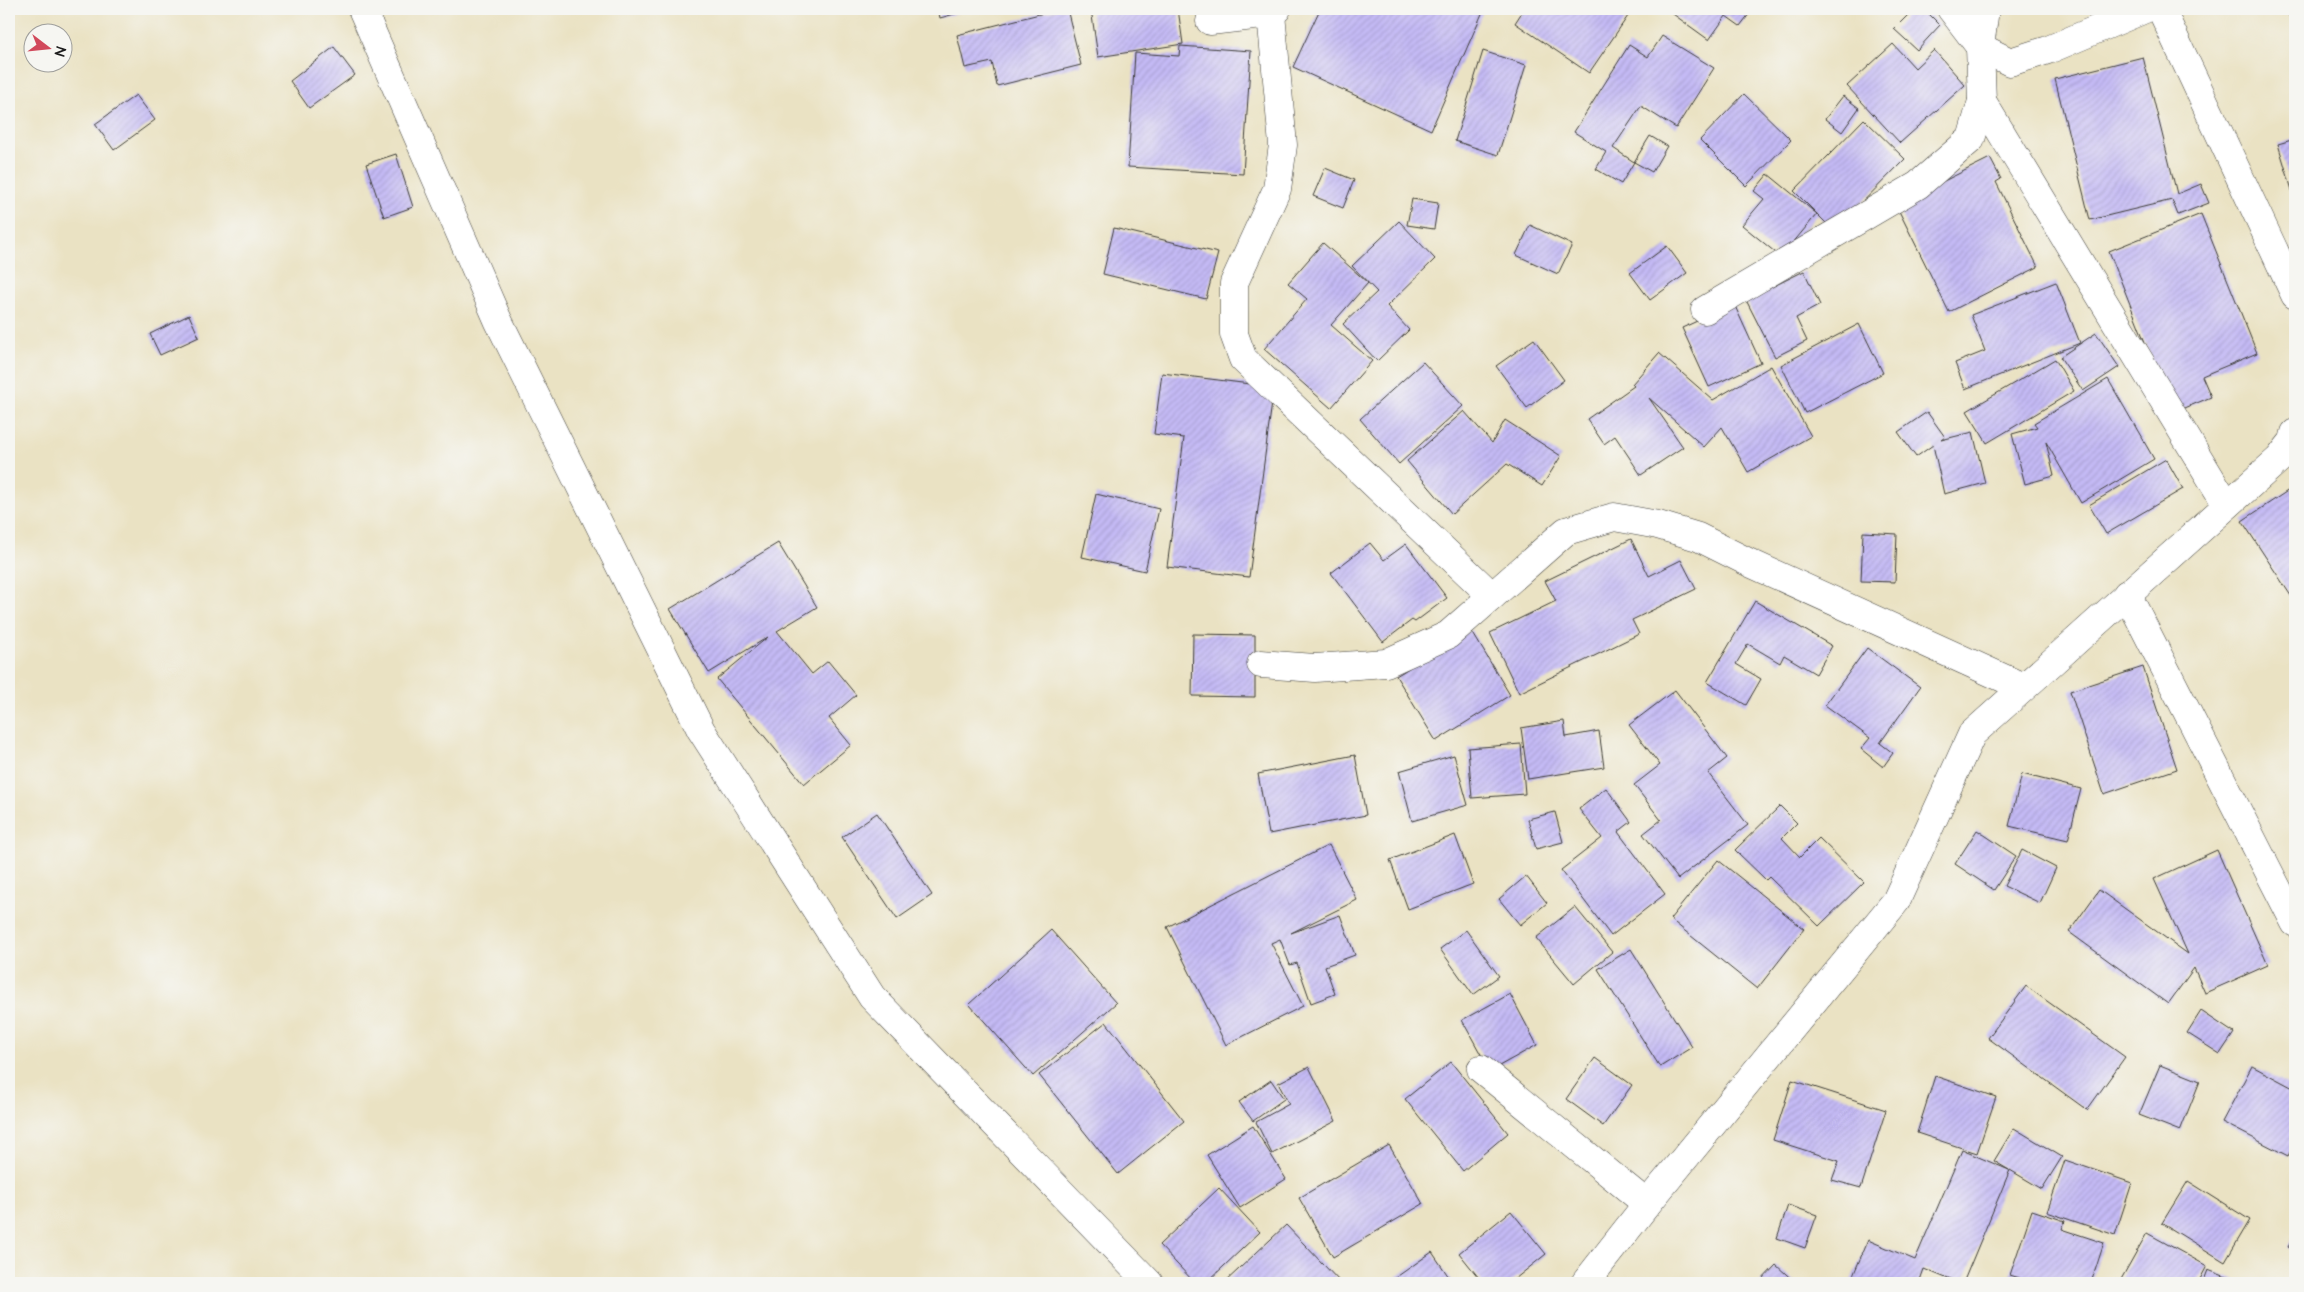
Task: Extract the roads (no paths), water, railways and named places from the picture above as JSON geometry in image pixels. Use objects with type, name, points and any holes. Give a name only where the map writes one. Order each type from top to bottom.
[{"type":"street","points":[[362,9],[498,320],[702,730],[872,997],[1149,1283]]},
{"type":"street","points":[[1951,9],[1980,47],[2010,62],[2048,50],[2145,9]]},
{"type":"street","points":[[1705,310],[1918,185],[1971,139],[1982,100],[1980,47],[1985,9]]},
{"type":"street","points":[[2161,9],[2295,295]]},
{"type":"street","points":[[1210,20],[1274,11],[1283,145],[1277,189],[1234,283],[1234,334],[1243,359],[1492,596]]},
{"type":"street","points":[[1982,100],[2227,505]]},
{"type":"street","points":[[1586,1283],[1647,1204],[1896,901],[1972,734],[2279,459],[2293,441],[2295,432]]},
{"type":"street","points":[[1261,664],[1314,668],[1386,663],[1448,635],[1566,531],[1614,517],[1658,525],[1698,537],[1750,563],[2023,687]]},
{"type":"street","points":[[2128,594],[2295,923]]},
{"type":"street","points":[[1482,1069],[1647,1204]]}]
